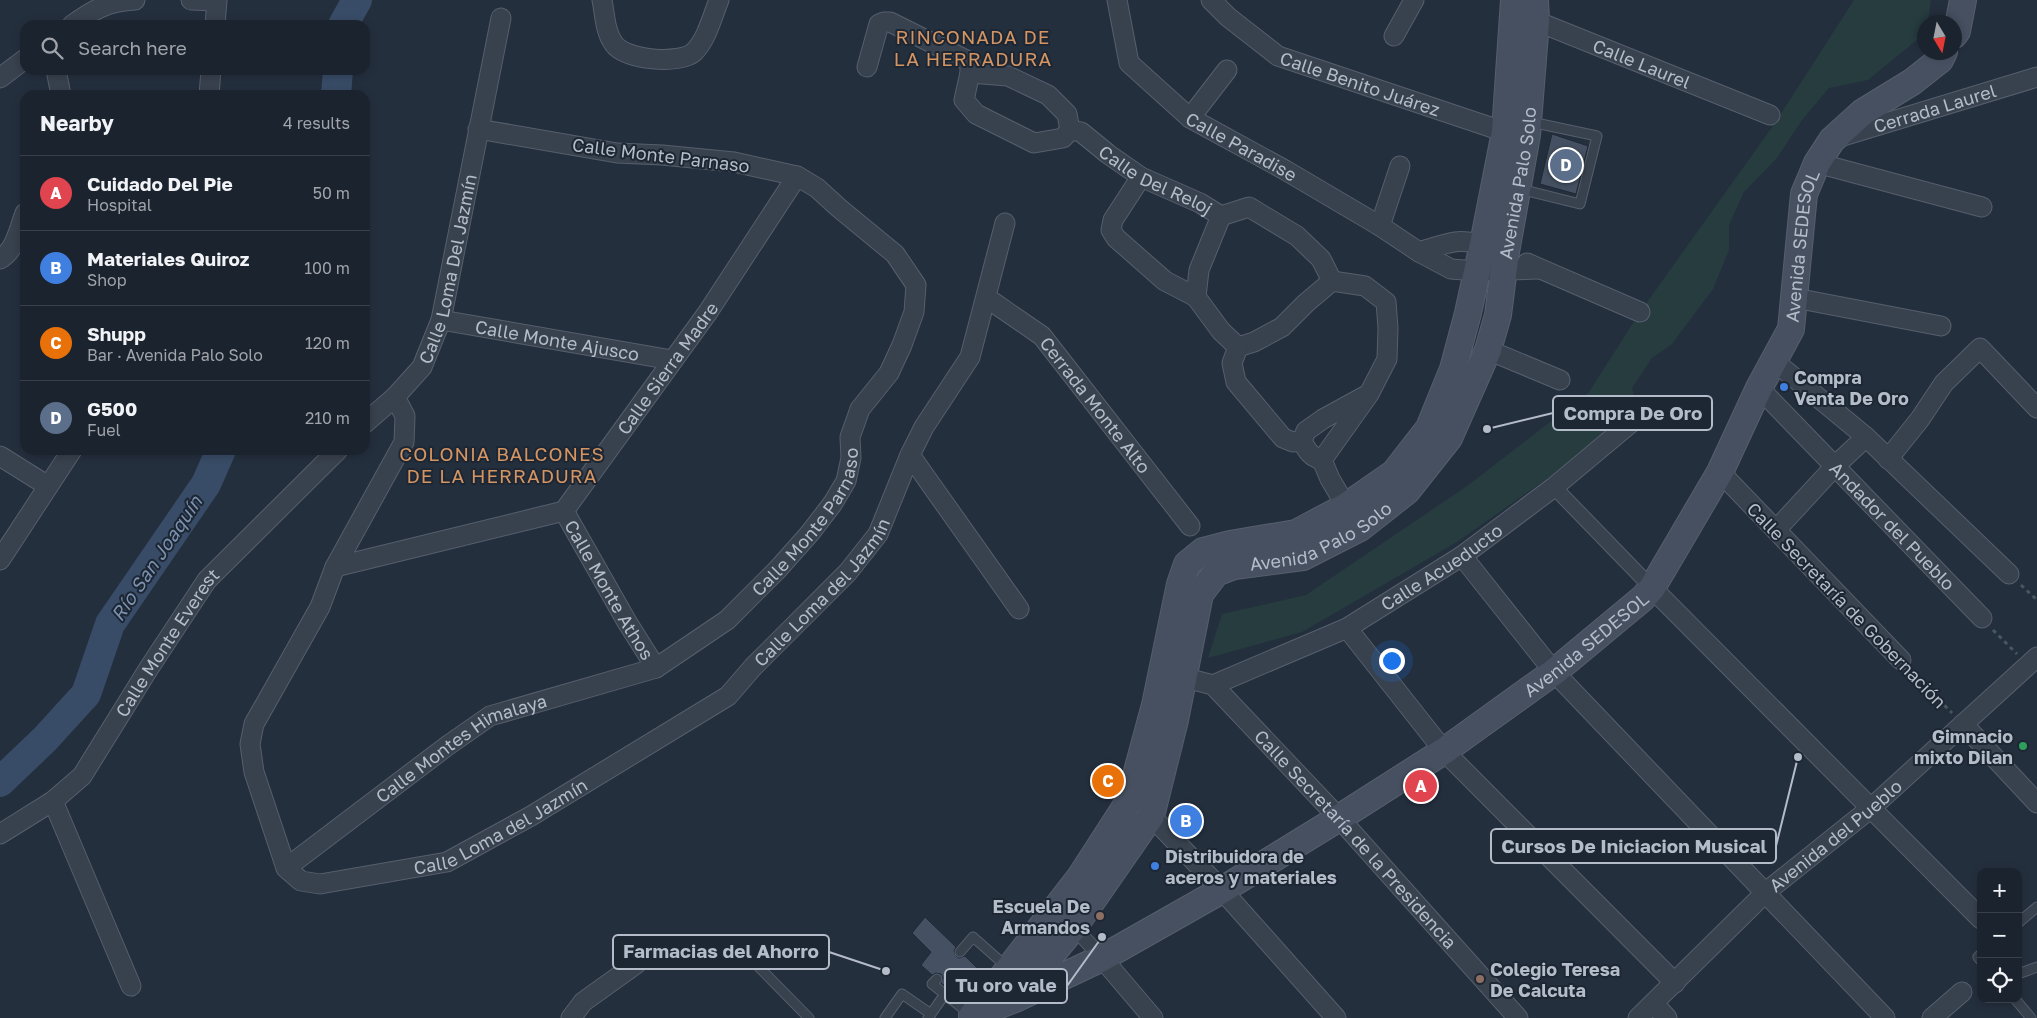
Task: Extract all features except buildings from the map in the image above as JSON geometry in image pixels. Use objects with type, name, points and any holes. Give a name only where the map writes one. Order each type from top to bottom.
[{"type":"main road","points":[[1960,15],[1963,0]]},
{"type":"main road","name":"Avenida Palo Solo","points":[[1007,1008],[1074,927],[1151,816],[1176,720],[1182,677],[1200,594],[1216,574],[1234,566],[1303,557],[1352,518],[1394,473],[1429,428],[1453,369],[1468,313],[1476,271],[1498,256],[1517,189],[1524,10]]},
{"type":"main road","name":"Avenida SEDESOL","points":[[972,1017],[1007,1008],[1102,958],[1222,890],[1339,818],[1444,751],[1554,672],[1643,598],[1652,588],[1720,472],[1759,388],[1792,329],[1804,194],[1816,163],[1832,140],[1863,112],[1912,82],[1940,60]]},
{"type":"main road","name":"Avenida Palo Solo","points":[[972,1017],[1080,877],[1129,801],[1155,705],[1180,584],[1187,564],[1203,552],[1230,544],[1296,533],[1352,518],[1408,491],[1448,438],[1488,350],[1498,315],[1498,256],[1520,130]]},
{"type":"street","points":[[79,20],[88,13],[116,1],[135,0]]},
{"type":"street","points":[[191,0],[217,0],[215,20]]},
{"type":"street","points":[[602,0],[608,35],[615,47],[626,54],[651,59],[678,59],[691,54],[701,44],[719,0]]},
{"type":"street","name":"Calle Paradise","points":[[1117,0],[1129,64],[1190,118],[1285,170],[1380,226],[1419,252],[1451,269],[1476,271]]},
{"type":"street","name":"Calle Benito Juárez","points":[[1211,0],[1228,18],[1278,56],[1520,130]]},
{"type":"street","points":[[1394,36],[1414,0]]},
{"type":"street","name":"Calle Laurel","points":[[1524,10],[1770,115]]},
{"type":"street","name":"Calle Loma Del Jazmín","points":[[395,397],[422,367],[441,320],[501,18]]},
{"type":"street","points":[[867,67],[879,24],[890,22],[970,62],[970,73],[964,100],[976,114],[1034,143],[1063,138],[1070,130],[1067,114],[1048,94],[1008,76],[970,73]]},
{"type":"street","points":[[0,78],[20,63]]},
{"type":"street","points":[[1190,118],[1227,70]]},
{"type":"street","points":[[57,75],[60,90]]},
{"type":"street","points":[[209,90],[211,75]]},
{"type":"street","name":"Cerrada Laurel","points":[[1832,140],[2037,77]]},
{"type":"street","name":"Calle Monte Parnaso","points":[[478,129],[617,153],[734,162],[797,176],[817,188],[895,254],[916,285],[914,312],[889,373],[860,409],[850,437],[851,458],[846,481],[833,504],[778,569],[727,620],[656,668]]},
{"type":"street","name":"Calle Del Reloj","points":[[1070,130],[1081,132],[1141,177],[1200,203],[1221,216],[1198,270],[1196,297]]},
{"type":"street","points":[[1816,163],[1982,206]]},
{"type":"street","points":[[1380,226],[1400,166]]},
{"type":"street","name":"Calle Sierra Madre","points":[[564,511],[634,417],[672,360],[708,312],[797,176]]},
{"type":"street","points":[[1141,177],[1113,220],[1111,230],[1116,238],[1165,281],[1196,297],[1221,331],[1238,347]]},
{"type":"street","points":[[1221,216],[1249,207],[1297,236],[1321,259],[1332,281]]},
{"type":"street","name":"Calle Loma del Jazmín","points":[[286,868],[301,881],[320,884],[448,862],[531,816],[728,696],[753,666],[848,572],[878,534],[924,427],[970,357],[987,298],[1005,223]]},
{"type":"street","points":[[0,259],[7,255],[15,242],[20,228]]},
{"type":"street","points":[[1419,252],[1454,241],[1538,269],[1640,312]]},
{"type":"street","points":[[1238,347],[1254,342],[1282,327],[1332,281]]},
{"type":"street","points":[[1322,460],[1369,394],[1387,359],[1388,328],[1386,302],[1364,286],[1332,281]]},
{"type":"street","name":"Cerrada Monte Alto","points":[[987,298],[1042,336],[1190,526]]},
{"type":"street","points":[[1795,298],[1941,326]]},
{"type":"street","name":"Calle Monte Ajusco","points":[[441,320],[672,360]]},
{"type":"street","points":[[1238,347],[1232,363],[1236,382],[1283,438],[1293,442],[1302,441]]},
{"type":"street","points":[[1888,460],[1920,419],[1944,383],[1980,348],[2037,408]]},
{"type":"street","points":[[1488,350],[1560,380]]},
{"type":"street","points":[[1774,361],[1866,437],[2009,574]]},
{"type":"street","name":"Andador del Pueblo","points":[[1759,388],[1836,465],[1982,618]]},
{"type":"street","points":[[1302,441],[1306,431],[1323,418],[1369,394]]},
{"type":"street","points":[[286,868],[254,772],[250,744],[254,724],[320,607],[335,567],[404,442],[405,416],[395,397],[370,419]]},
{"type":"street","name":"Calle Acueducto","points":[[1213,685],[1346,628],[1462,556],[1554,487],[1645,411]]},
{"type":"street","points":[[1776,530],[1836,465],[1866,437]]},
{"type":"street","points":[[1302,441],[1313,458],[1322,460]]},
{"type":"street","points":[[0,560],[69,455]]},
{"type":"street","name":"Calle Monte Everest","points":[[0,834],[53,801],[82,776],[149,668],[207,580],[333,455]]},
{"type":"street","points":[[0,456],[48,486]]},
{"type":"street","points":[[910,456],[1019,609]]},
{"type":"street","points":[[1322,460],[1352,518]]},
{"type":"street","name":"Calle Secretaría de Gobernación","points":[[1720,472],[1901,660]]},
{"type":"street","points":[[1554,487],[1977,915]]},
{"type":"street","points":[[335,567],[564,511]]},
{"type":"street","name":"Calle Monte Athos","points":[[564,511],[626,622],[656,668]]},
{"type":"street","points":[[1462,556],[1554,672],[1886,1018]]},
{"type":"street","points":[[1346,628],[1444,751],[1675,983]]},
{"type":"street","name":"Avenida del Pueblo","points":[[1638,1018],[1766,892],[1871,808],[2032,661]]},
{"type":"street","name":"Calle Montes Himalaya","points":[[286,868],[447,746],[490,716],[656,668]]},
{"type":"street","points":[[1182,677],[1213,685]]},
{"type":"street","name":"Calle Secretaría de la Presidencia","points":[[1213,685],[1339,818],[1518,1018]]},
{"type":"street","points":[[1963,724],[2037,802]]},
{"type":"street","points":[[53,801],[131,986]]},
{"type":"street","points":[[1151,816],[1222,890],[1336,1018]]},
{"type":"street","points":[[1074,927],[1154,1018]]},
{"type":"street","points":[[571,1018],[583,1002],[636,964]]},
{"type":"street","points":[[1932,1018],[1962,992]]},
{"type":"street","points":[[1654,1004],[1667,1018]]},
{"type":"lane","points":[[1517,189],[1580,204],[1597,136],[1520,130]]},
{"type":"lane","points":[[2022,920],[2037,907]]},
{"type":"lane","points":[[960,952],[973,937],[1009,969]]},
{"type":"lane","points":[[748,956],[810,1018]]},
{"type":"lane","points":[[2022,973],[2037,968]]},
{"type":"lane","points":[[937,979],[932,984],[972,1017]]},
{"type":"lane","points":[[885,1018],[902,994],[929,1016],[944,994]]},
{"type":"lane","points":[[2018,1003],[2031,1018]]},
{"type":"path","points":[[2009,574],[2037,600]]},
{"type":"path","points":[[1982,618],[2032,661]]},
{"type":"path","name":"Calle Secretaría de Gobernación","points":[[1901,660],[1963,724]]},
{"type":"green space","points":[[1854,0],[1931,0],[1929,15],[1917,15],[1917,40],[1868,80],[1829,88],[1802,120],[1777,158],[1744,192],[1729,225],[1729,250],[1713,289],[1672,344],[1652,358],[1632,388],[1637,405],[1552,475],[1457,542],[1302,632],[1208,658],[1222,614],[1306,595],[1467,486],[1589,392],[1640,312],[1775,123]]},
{"type":"waterway","name":"Río San Joaquín","points":[[346,20],[357,0]]},
{"type":"waterway","name":"Río San Joaquín","points":[[336,90],[338,75]]},
{"type":"waterway","name":"Río San Joaquín","points":[[0,782],[45,739],[86,694],[110,624],[206,484],[219,455]]},
{"type":"place","name":"G500","points":[[1566,165]]},
{"type":"place","name":"Compra Venta De Oro","points":[[1784,387]]},
{"type":"place","name":"Compra De Oro","points":[[1487,429]]},
{"type":"place","name":"Gimnacio mixto Dilan","points":[[2023,746]]},
{"type":"place","name":"Cursos De Iniciacion Musical","points":[[1798,757]]},
{"type":"place","name":"Shupp","points":[[1108,781]]},
{"type":"place","name":"Cuidado Del Pie","points":[[1421,786]]},
{"type":"place","name":"Materiales Quiroz","points":[[1186,821]]},
{"type":"place","name":"Distribuidora de aceros y materiales","points":[[1155,866]]},
{"type":"place","name":"Escuela De Armandos","points":[[1100,916]]},
{"type":"place","name":"Tu oro vale","points":[[1102,937]]},
{"type":"place","name":"Farmacias del Ahorro","points":[[886,971]]},
{"type":"place","name":"Colegio Teresa De Calcuta","points":[[1480,979]]},
{"type":"district","name":"RINCONADA DE LA HERRADURA","points":[[973,47]]},
{"type":"district","name":"COLONIA BALCONES DE LA HERRADURA","points":[[502,464]]}]
